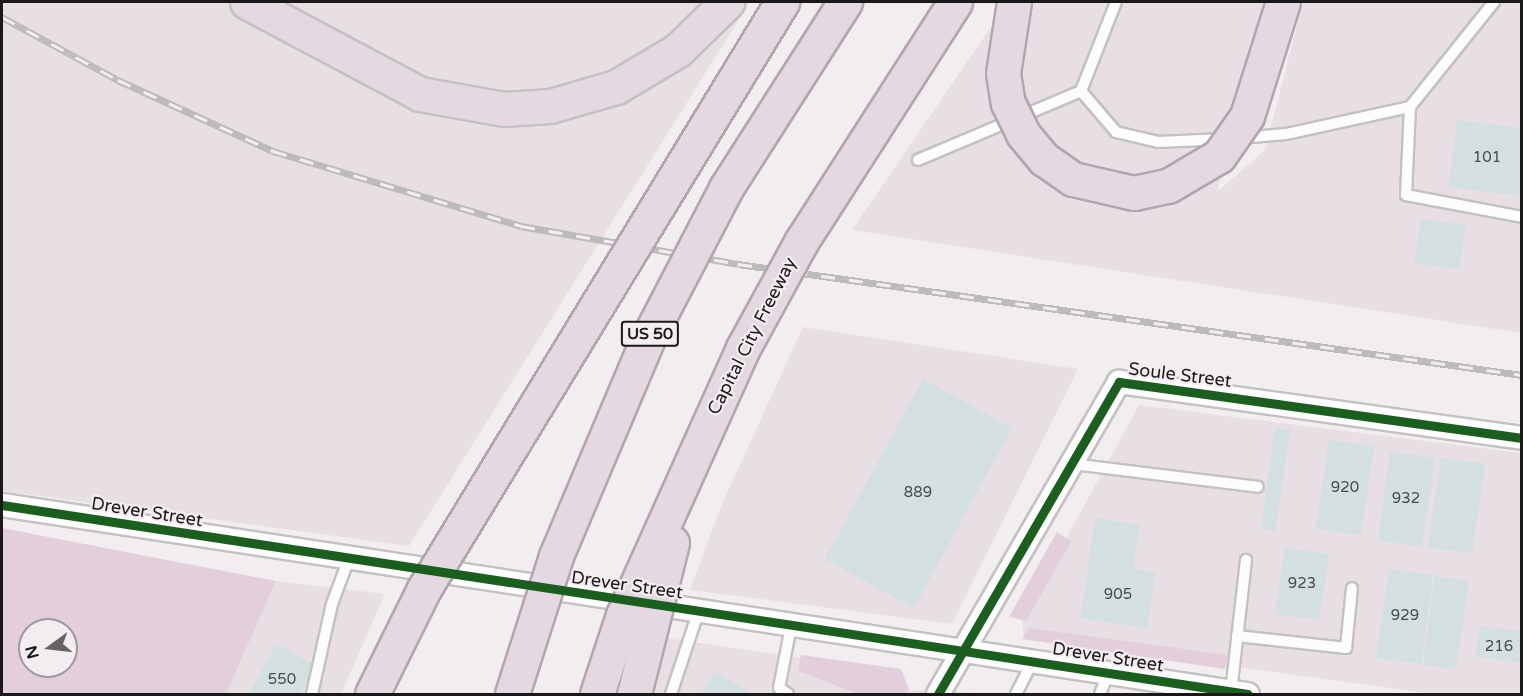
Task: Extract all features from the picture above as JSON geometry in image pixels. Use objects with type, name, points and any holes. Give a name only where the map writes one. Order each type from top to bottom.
[{"type":"highway","points":[[247,2],[420,94],[504,109],[550,105],[616,87],[678,50],[727,2]]},
{"type":"highway","points":[[372,694],[424,589],[782,2]]},
{"type":"highway","name":"US 50","points":[[512,694],[556,556],[648,338],[726,188],[845,2]]},
{"type":"highway","name":"Capital City Freeway","points":[[597,694],[623,615],[699,440],[801,242],[955,2]]},
{"type":"highway","points":[[1014,2],[1003,73],[1008,103],[1023,134],[1044,159],[1073,179],[1134,193],[1168,186],[1219,156],[1247,116],[1283,2]]},
{"type":"highway","points":[[634,694],[699,440]]},
{"type":"street","name":"Soule Street","points":[[938,694],[1119,382],[1521,438]]},
{"type":"street","name":"Drever Street","points":[[2,505],[348,561],[1239,693]]},
{"type":"lane","points":[[918,160],[1082,91],[1116,2]]},
{"type":"lane","points":[[1494,2],[1410,107],[1406,195],[1521,217]]},
{"type":"lane","points":[[1082,91],[1116,132],[1158,142],[1286,134],[1410,107]]},
{"type":"lane","points":[[1072,464],[1258,487]]},
{"type":"lane","points":[[1239,693],[1237,636],[1246,560]]},
{"type":"lane","points":[[312,694],[332,604],[348,561]]},
{"type":"lane","points":[[1237,636],[1346,648],[1352,588]]},
{"type":"lane","points":[[671,694],[698,613]]},
{"type":"lane","points":[[788,694],[779,688],[791,626]]},
{"type":"lane","points":[[1016,694],[1032,662]]},
{"type":"lane","points":[[1100,694],[1108,674]]},
{"type":"shaded area","points":[[2,2],[750,2],[409,546],[2,491]]},
{"type":"shaded area","points":[[1008,2],[1263,2],[1217,192],[1265,150],[1303,2],[1521,2],[1521,333],[852,230]]},
{"type":"shaded area","points":[[803,327],[1078,369],[952,624],[690,590],[721,506]]},
{"type":"shaded area","points":[[1139,405],[1521,453],[1521,694],[1434,694],[1024,638],[1022,619]]},
{"type":"shaded area","points":[[2,528],[276,581],[226,694],[2,694]]},
{"type":"shaded area","points":[[1057,532],[1071,542],[1026,621],[1009,617]]},
{"type":"shaded area","points":[[276,581],[385,594],[341,694],[226,694]]},
{"type":"shaded area","points":[[1029,628],[1228,655],[1225,669],[1022,639]]},
{"type":"shaded area","points":[[666,638],[869,668],[901,690],[1038,694],[655,694]]},
{"type":"shaded area","points":[[801,655],[901,669],[909,689],[906,694],[859,694],[798,671]]},
{"type":"building","points":[[1457,120],[1522,128],[1522,196],[1449,187]]},
{"type":"building","points":[[1421,219],[1466,225],[1459,269],[1414,263]]},
{"type":"building","points":[[923,379],[1012,428],[914,608],[825,559]]},
{"type":"building","points":[[1275,428],[1290,430],[1275,531],[1261,529]]},
{"type":"building","points":[[1329,440],[1374,446],[1361,535],[1316,529]]},
{"type":"building","points":[[1390,452],[1435,458],[1422,547],[1378,540]]},
{"type":"building","points":[[1441,458],[1485,464],[1472,553],[1428,547]]},
{"type":"building","points":[[1095,518],[1140,525],[1133,569],[1155,573],[1147,628],[1081,618]]},
{"type":"building","points":[[1285,548],[1329,554],[1319,620],[1275,614]]},
{"type":"building","points":[[1389,569],[1433,575],[1421,664],[1376,658]]},
{"type":"building","points":[[1435,576],[1469,581],[1456,669],[1423,665]]},
{"type":"building","points":[[1480,626],[1522,631],[1522,663],[1475,656]]},
{"type":"building","points":[[276,644],[315,665],[300,694],[249,694]]},
{"type":"building","points":[[714,672],[754,694],[702,694]]},
{"type":"railway","points":[[2,17],[118,80],[273,151],[521,226],[738,264],[1522,375]]},
{"type":"cycle path","points":[[938,694],[1119,382],[1522,438]]},
{"type":"cycle path","points":[[2,505],[1248,694]]}]
